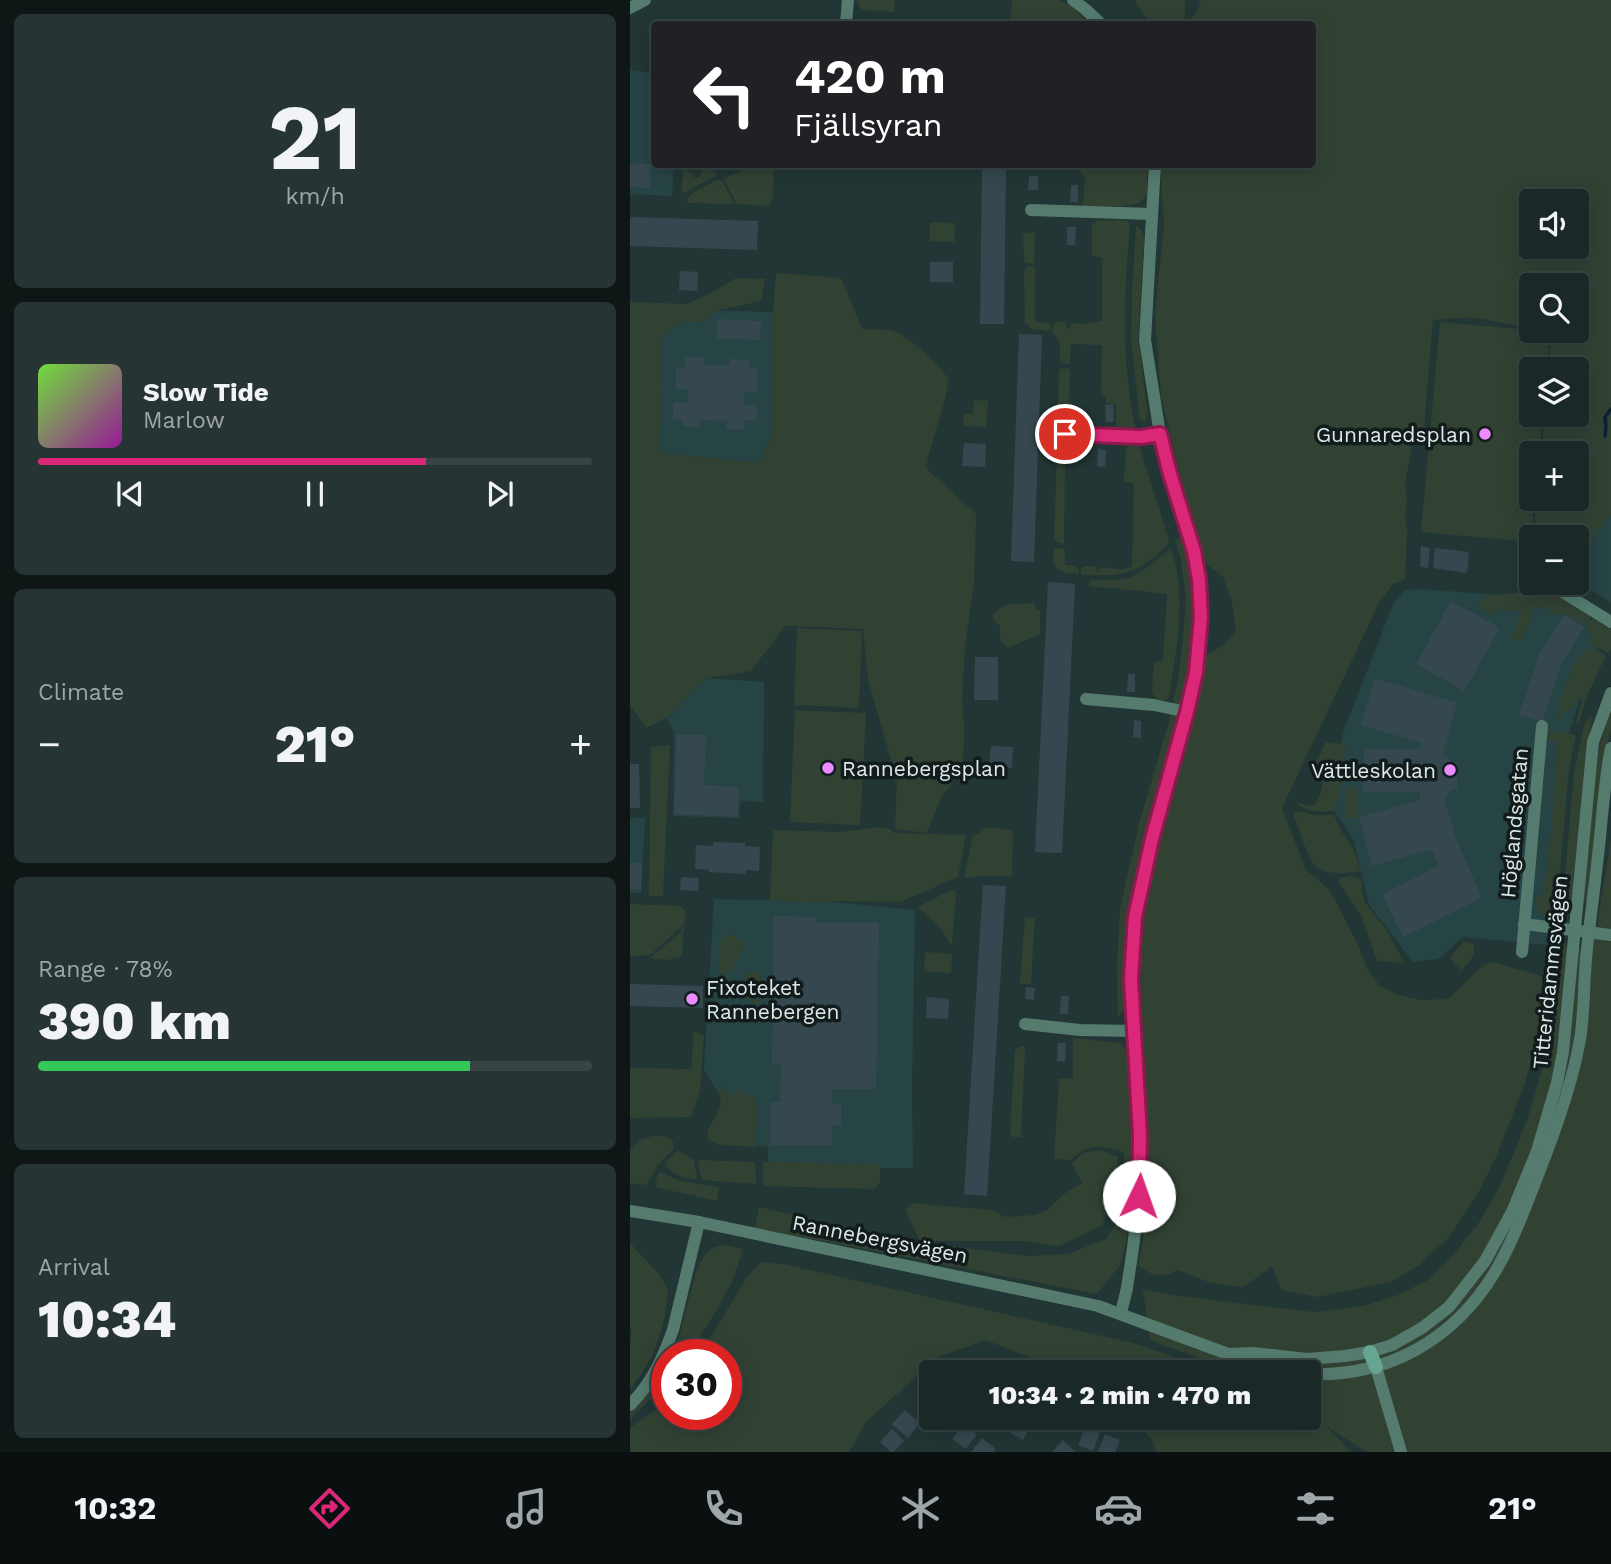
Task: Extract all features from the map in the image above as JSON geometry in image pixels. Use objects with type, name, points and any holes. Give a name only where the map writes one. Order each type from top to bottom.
[{"type":"street","points":[[630,8],[645,0]]},
{"type":"street","points":[[846,21],[848,0]]},
{"type":"street","points":[[1073,0],[1098,21]]},
{"type":"street","points":[[1121,1314],[1133,1248],[1141,1162],[1131,979],[1135,917],[1152,839],[1196,672],[1201,617],[1194,551],[1160,434],[1145,340],[1155,168]]},
{"type":"street","points":[[1031,210],[1152,214]]},
{"type":"street","points":[[1065,434],[1141,437],[1160,434]]},
{"type":"street","points":[[1567,595],[1611,622]]},
{"type":"street","name":"Titteridammsvägen","points":[[1370,1352],[1392,1345],[1414,1333],[1449,1307],[1485,1261],[1512,1212],[1537,1151],[1563,1052],[1593,742],[1611,693]]},
{"type":"street","points":[[1086,699],[1143,704],[1187,712]]},
{"type":"street","name":"Höglandsgatan","points":[[1522,952],[1542,726]]},
{"type":"street","name":"Titteridammsvägen","points":[[1376,1367],[1425,1345],[1457,1321],[1483,1291],[1511,1242],[1542,1167],[1564,1102],[1581,1034],[1605,776],[1611,748]]},
{"type":"street","name":"Höglandsgatan","points":[[1524,924],[1611,935]]},
{"type":"street","points":[[1025,1024],[1080,1030],[1133,1031]]},
{"type":"street","name":"Rannebergsvägen","points":[[630,1210],[1075,1300],[1121,1314],[1239,1360]]},
{"type":"street","points":[[630,1405],[642,1392],[667,1347],[699,1222]]},
{"type":"street","points":[[1370,1352],[1401,1452]]},
{"type":"street","name":"Rannebergsvägen","points":[[1228,1354],[1253,1353],[1307,1359],[1370,1352]]},
{"type":"street","points":[[1321,1373],[1376,1367]]},
{"type":"shaded area","points":[[630,70],[651,73],[651,168],[674,168],[672,196],[630,194]]},
{"type":"shaded area","points":[[662,309],[773,312],[774,432],[759,463],[660,453]]},
{"type":"shaded area","points":[[1611,516],[1611,603],[1589,589],[1589,543],[1605,520]]},
{"type":"shaded area","name":"Vättleskolan","points":[[1405,590],[1551,595],[1602,628],[1568,736],[1546,945],[1463,937],[1438,959],[1413,962],[1369,905],[1354,841],[1330,804],[1343,732],[1394,602]]},
{"type":"shaded area","points":[[706,678],[764,682],[763,802],[740,801],[739,818],[673,816],[674,733],[667,718]]},
{"type":"shaded area","points":[[630,818],[645,818],[641,893],[630,893]]},
{"type":"shaded area","points":[[714,899],[835,902],[915,910],[913,1168],[768,1166],[768,1147],[749,1144],[704,1070]]},
{"type":"green space","points":[[857,0],[895,0],[894,12],[861,10]]},
{"type":"green space","points":[[1012,0],[1059,0],[1074,8],[1086,21],[1010,21]]},
{"type":"green space","points":[[1185,0],[1185,18],[1184,21],[1149,21],[1135,2]]},
{"type":"green space","points":[[1199,0],[1611,0],[1611,516],[1605,520],[1590,543],[1589,525],[1534,525],[1536,511],[1589,511],[1589,441],[1542,441],[1544,427],[1589,427],[1589,357],[1550,357],[1551,343],[1589,343],[1589,273],[1519,273],[1519,326],[1474,318],[1433,320],[1424,427],[1412,446],[1405,483],[1405,580],[1393,584],[1379,603],[1282,808],[1306,870],[1330,890],[1367,969],[1380,986],[1398,995],[1421,1000],[1448,999],[1483,965],[1492,962],[1542,976],[1541,1023],[1524,1086],[1496,1157],[1478,1193],[1449,1237],[1419,1265],[1391,1282],[1317,1297],[1281,1290],[1272,1266],[1244,1287],[1211,1283],[1178,1270],[1167,1275],[1157,1275],[1138,1265],[1148,1190],[1140,965],[1146,872],[1179,761],[1205,656],[1223,645],[1236,631],[1232,602],[1223,577],[1200,559],[1161,396],[1155,315],[1164,224],[1160,168],[1316,168],[1316,21],[1191,21],[1201,3]]},
{"type":"green space","points":[[711,168],[717,175],[684,193],[683,170],[698,178],[702,170],[697,170]]},
{"type":"green space","points":[[750,168],[774,168],[771,203],[766,206],[737,204],[723,178]]},
{"type":"green space","points":[[1078,168],[1147,168],[1147,193],[1140,203],[1124,206],[1083,206],[1085,179]]},
{"type":"green space","points":[[722,180],[734,204],[686,201],[696,192]]},
{"type":"green space","points":[[1096,221],[1127,221],[1130,225],[1125,326],[1127,376],[1135,426],[1131,429],[1116,429],[1116,404],[1106,403],[1106,395],[1101,395],[1102,345],[1071,344],[1070,364],[1062,363],[1058,341],[1052,333],[1053,324],[1057,322],[1066,322],[1067,329],[1071,323],[1102,321],[1102,258],[1092,256],[1092,227]]},
{"type":"green space","points":[[930,222],[955,223],[954,242],[930,241]]},
{"type":"green space","points":[[1136,225],[1142,231],[1144,239],[1138,338],[1148,415],[1145,421],[1140,421],[1131,339]]},
{"type":"green space","points":[[1026,233],[1035,233],[1034,263],[1026,263],[1024,260],[1023,236]]},
{"type":"green space","points":[[1026,267],[1035,268],[1035,321],[1051,324],[1050,331],[1032,329],[1025,323]]},
{"type":"green space","points":[[776,273],[841,278],[862,329],[888,330],[903,335],[925,353],[949,380],[926,468],[976,514],[974,582],[965,647],[962,697],[963,770],[941,798],[927,833],[895,829],[897,780],[868,680],[863,629],[785,626],[751,671],[706,678],[667,718],[646,728],[630,705],[630,302],[686,304],[736,278],[765,279],[761,301],[714,311],[703,323],[680,323],[662,337],[660,453],[759,463],[774,432],[773,312]]},
{"type":"green space","name":"Gunnaredsplan","points":[[1440,322],[1519,329],[1519,343],[1549,343],[1548,357],[1519,357],[1519,427],[1542,427],[1540,441],[1519,441],[1519,511],[1534,511],[1533,525],[1519,525],[1519,541],[1421,532]]},
{"type":"green space","points":[[1061,368],[1070,369],[1069,407],[1058,404]]},
{"type":"green space","points":[[974,400],[988,401],[986,427],[963,426],[964,414],[973,414]]},
{"type":"green space","points":[[1134,443],[1139,445],[1169,543],[1149,562],[1130,571],[1109,575],[1082,575],[1081,568],[1086,566],[1096,567],[1097,571],[1101,567],[1120,569],[1132,566],[1134,484],[1124,481],[1126,449]]},
{"type":"green space","points":[[1060,453],[1065,456],[1064,544],[1054,539],[1057,456]]},
{"type":"green space","points":[[1182,537],[1193,589],[1190,659],[1176,728],[1134,883],[1127,936],[1126,1008],[1118,1017],[1120,909],[1139,824],[1178,680],[1186,598],[1175,539]]},
{"type":"green space","points":[[1055,548],[1065,549],[1065,565],[1073,565],[1079,569],[1079,574],[1066,573],[1055,566]]},
{"type":"green space","points":[[1171,548],[1179,584],[1179,622],[1169,697],[1167,700],[1158,700],[1152,693],[1154,662],[1163,661],[1167,594],[1088,585],[1094,580],[1134,576]]},
{"type":"green space","points":[[1519,593],[1552,595],[1591,617],[1586,625],[1563,613],[1554,615],[1546,608],[1535,607],[1521,642],[1510,639],[1520,612],[1500,609],[1494,616],[1477,606],[1486,596]]},
{"type":"green space","points":[[1035,603],[1035,609],[1040,610],[1040,634],[1008,648],[1001,638],[1000,626],[993,619],[995,613],[1004,606]]},
{"type":"green space","points":[[1592,618],[1611,629],[1609,653],[1589,644],[1591,633],[1587,629]]},
{"type":"green space","points":[[797,628],[862,631],[859,708],[794,705]]},
{"type":"green space","points":[[1590,647],[1606,655],[1587,696],[1578,726],[1576,723],[1582,700],[1580,698],[1555,722],[1572,670],[1583,652]]},
{"type":"green space","points":[[1611,705],[1611,728],[1604,759],[1591,902],[1581,902],[1594,778]]},
{"type":"green space","name":"Rannebergsplan","points":[[795,710],[866,713],[860,825],[790,822]]},
{"type":"green space","points":[[1592,715],[1572,902],[1563,899],[1574,772],[1584,726]]},
{"type":"green space","points":[[1545,730],[1576,735],[1569,769],[1556,915],[1551,917],[1540,913],[1535,895],[1543,895],[1547,875],[1558,743],[1546,739]]},
{"type":"green space","points":[[1326,742],[1345,744],[1344,775],[1335,810],[1311,811],[1298,804],[1314,806],[1317,801],[1324,762],[1321,761],[1312,769]]},
{"type":"green space","points":[[670,745],[663,896],[649,896],[651,747]]},
{"type":"green space","points":[[1345,788],[1358,788],[1358,818],[1345,818]]},
{"type":"green space","points":[[1298,811],[1334,815],[1353,848],[1361,871],[1329,872],[1313,863],[1294,817]]},
{"type":"green space","points":[[879,827],[895,833],[966,835],[958,877],[900,902],[815,903],[770,900],[773,830],[841,832]]},
{"type":"green space","points":[[994,828],[1013,832],[1012,876],[964,878],[973,835],[981,832],[980,829]]},
{"type":"green space","points":[[1611,840],[1611,1452],[1367,1452],[1326,1426],[1351,1452],[1156,1452],[1152,1439],[1143,1430],[1321,1430],[1321,1360],[1204,1360],[1150,1340],[1143,1289],[1179,1296],[1313,1312],[1363,1306],[1396,1296],[1428,1280],[1448,1261],[1478,1224],[1500,1186],[1526,1123],[1546,1057],[1555,1011],[1560,939],[1567,947],[1593,950]]},
{"type":"green space","points":[[1350,876],[1361,879],[1366,904],[1388,932],[1403,963],[1377,961],[1361,915],[1339,883],[1340,878]]},
{"type":"green space","points":[[954,890],[956,893],[952,944],[918,907]]},
{"type":"green space","points":[[630,904],[680,906],[685,910],[685,923],[650,955],[630,956]]},
{"type":"green space","points":[[1025,917],[1035,918],[1031,984],[1020,984]]},
{"type":"green space","points":[[684,926],[680,957],[667,960],[650,958],[681,932]]},
{"type":"green space","points":[[733,934],[743,943],[742,948],[736,961],[723,975],[718,973],[719,942],[725,936]]},
{"type":"green space","points":[[1464,941],[1473,944],[1474,952],[1471,960],[1460,972],[1460,968],[1450,958]]},
{"type":"green space","points":[[925,952],[952,954],[951,973],[924,971]]},
{"type":"green space","points":[[754,972],[760,975],[763,982],[762,1000],[755,1004],[733,992],[747,974]]},
{"type":"green space","points":[[693,1031],[704,1035],[700,1091],[691,1117],[630,1118],[630,1068],[692,1069]]},
{"type":"green space","points":[[1073,1038],[1120,1043],[1126,1050],[1133,1133],[1133,1190],[1120,1265],[1097,1294],[755,1228],[759,1207],[924,1243],[1029,1256],[1068,1254],[1106,1239],[1122,1215],[1124,1152],[1096,1147],[1084,1150],[1070,1160],[1054,1159],[1059,1079],[1073,1078]]},
{"type":"green space","points":[[1024,1046],[1021,1137],[1013,1137],[1010,1134],[1015,1051]]},
{"type":"green space","points":[[726,1087],[727,1095],[742,1091],[745,1095],[755,1095],[758,1108],[755,1147],[718,1145],[708,1139],[708,1130],[720,1108],[721,1088]]},
{"type":"green space","points":[[653,1136],[670,1139],[674,1144],[673,1149],[658,1165],[647,1184],[630,1183],[630,1151],[640,1140]]},
{"type":"green space","points":[[678,1150],[694,1160],[697,1179],[680,1176],[665,1166]]},
{"type":"green space","points":[[1100,1150],[1118,1157],[1115,1200],[1101,1226],[1059,1246],[1024,1241],[920,1241],[905,1210],[912,1203],[991,1210],[1005,1217],[1034,1215],[1047,1210],[1064,1194],[1082,1183],[1072,1164],[1082,1153]]},
{"type":"green space","points":[[700,1160],[755,1162],[756,1184],[702,1180],[698,1163]]},
{"type":"green space","points":[[763,1162],[876,1164],[880,1166],[880,1182],[872,1189],[763,1186]]},
{"type":"green space","points":[[660,1172],[680,1181],[718,1187],[717,1201],[657,1187],[656,1180]]},
{"type":"green space","points":[[630,1243],[657,1273],[668,1291],[658,1339],[651,1339],[651,1357],[645,1370],[630,1388]]},
{"type":"green space","points":[[725,1245],[743,1249],[733,1280],[697,1339],[678,1339],[696,1271],[704,1256],[714,1247]]},
{"type":"green space","points":[[760,1262],[783,1264],[1133,1343],[1183,1360],[1037,1360],[986,1340],[935,1360],[919,1360],[919,1374],[866,1422],[849,1452],[630,1452],[630,1428],[651,1413],[651,1430],[742,1430],[742,1339],[709,1339],[746,1279]]},
{"type":"green space","points":[[651,1388],[651,1399],[630,1419],[630,1409]]},
{"type":"building","points":[[630,163],[651,164],[650,188],[630,187]]},
{"type":"building","points":[[982,168],[1006,168],[1004,324],[980,324]]},
{"type":"building","points":[[1029,176],[1038,176],[1038,190],[1028,190]]},
{"type":"building","points":[[1071,185],[1078,185],[1078,202],[1070,202]]},
{"type":"building","points":[[630,217],[758,221],[757,250],[630,246]]},
{"type":"building","points":[[1067,227],[1076,227],[1075,245],[1067,245]]},
{"type":"building","points":[[930,262],[953,262],[953,282],[930,282]]},
{"type":"building","points":[[680,271],[698,272],[697,291],[679,290]]},
{"type":"building","points":[[718,319],[761,321],[760,340],[717,338]]},
{"type":"building","points":[[1019,334],[1042,335],[1034,562],[1011,561]]},
{"type":"building","points":[[685,357],[704,358],[703,365],[730,366],[730,359],[749,360],[749,368],[758,368],[757,393],[744,392],[743,405],[757,405],[757,420],[745,420],[744,430],[726,429],[727,421],[699,420],[699,427],[683,426],[683,420],[673,419],[673,402],[687,403],[688,389],[676,389],[676,367],[685,368]]},
{"type":"building","points":[[1113,404],[1114,422],[1106,422],[1105,405]]},
{"type":"building","points":[[964,443],[986,444],[985,467],[962,466]]},
{"type":"building","points":[[1098,449],[1106,450],[1105,467],[1097,466]]},
{"type":"building","points":[[1421,546],[1430,548],[1428,568],[1420,567]]},
{"type":"building","points":[[1435,548],[1469,552],[1467,573],[1433,568]]},
{"type":"building","points":[[1048,582],[1075,584],[1062,853],[1035,852]]},
{"type":"building","points":[[1451,601],[1500,628],[1464,691],[1416,664]]},
{"type":"building","points":[[1564,614],[1584,627],[1561,664],[1542,722],[1519,715],[1539,655]]},
{"type":"building","points":[[975,657],[998,657],[998,700],[974,700]]},
{"type":"building","points":[[1128,674],[1135,674],[1135,692],[1127,692]]},
{"type":"building","points":[[1375,678],[1457,703],[1443,753],[1453,763],[1458,763],[1457,788],[1450,791],[1445,800],[1456,839],[1482,898],[1403,937],[1382,894],[1439,866],[1432,849],[1372,866],[1359,817],[1420,800],[1420,792],[1363,792],[1364,749],[1420,749],[1421,743],[1361,725]]},
{"type":"building","points":[[1134,720],[1141,721],[1141,738],[1133,737]]},
{"type":"building","points":[[677,734],[706,735],[704,785],[739,787],[738,817],[674,814]]},
{"type":"building","points":[[991,746],[1013,747],[1012,768],[989,766]]},
{"type":"building","points":[[630,764],[639,764],[640,808],[630,808]]},
{"type":"building","points":[[713,842],[745,843],[745,846],[760,847],[759,871],[746,870],[745,874],[695,869],[696,845],[713,846]]},
{"type":"building","points":[[630,863],[642,863],[641,889],[630,889]]},
{"type":"building","points":[[681,877],[699,878],[698,891],[680,890]]},
{"type":"building","points":[[983,885],[1006,886],[987,1196],[964,1194]]},
{"type":"building","points":[[774,916],[816,917],[816,922],[879,923],[876,1089],[832,1089],[832,1104],[841,1104],[841,1126],[832,1126],[832,1146],[770,1145],[770,1102],[780,1102],[781,1064],[772,1064]]},
{"type":"building","points":[[630,984],[703,986],[703,1008],[630,1006]]},
{"type":"building","points":[[1026,987],[1035,988],[1034,1000],[1025,999]]},
{"type":"building","points":[[1061,996],[1069,996],[1068,1014],[1060,1014]]},
{"type":"building","points":[[927,997],[949,999],[948,1019],[926,1018]]},
{"type":"building","points":[[1058,1043],[1066,1043],[1065,1062],[1057,1061]]},
{"type":"building","points":[[905,1410],[919,1422],[908,1438],[892,1424]]},
{"type":"building","points":[[892,1429],[904,1441],[894,1452],[880,1442]]},
{"type":"building","points":[[959,1430],[971,1430],[977,1434],[966,1449],[952,1439]]},
{"type":"building","points":[[1008,1430],[1028,1430],[1023,1440]]},
{"type":"building","points":[[1084,1430],[1100,1432],[1093,1451],[1078,1445]]},
{"type":"building","points":[[1105,1434],[1120,1440],[1115,1452],[1098,1452]]},
{"type":"building","points":[[982,1438],[996,1449],[994,1452],[971,1452]]},
{"type":"building","points":[[1063,1440],[1075,1452],[1052,1452]]},
{"type":"waterway","points":[[1605,436],[1605,417],[1611,409]]},
{"type":"place","name":"Gunnaredsplan","points":[[1485,434]]},
{"type":"place","name":"Rannebergsplan","points":[[828,768]]},
{"type":"place","name":"Vättleskolan","points":[[1450,770]]},
{"type":"place","name":"Fixoteket Rannebergen","points":[[692,999]]},
{"type":"route","points":[[1065,434],[1141,437],[1160,434],[1194,551],[1199,579],[1201,617],[1196,672],[1147,857],[1135,917],[1131,979],[1141,1162],[1139,1196]]}]
